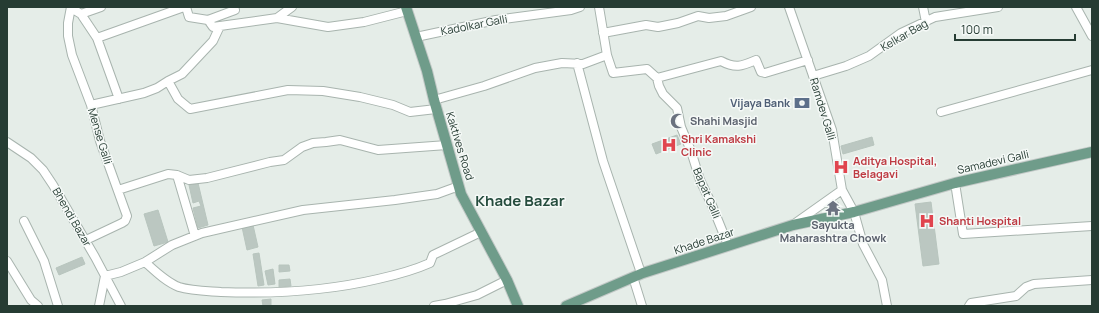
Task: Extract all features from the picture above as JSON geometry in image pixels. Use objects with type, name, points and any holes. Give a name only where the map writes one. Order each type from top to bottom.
[{"type":"main road","name":"Kaktives Road","points":[[407,9],[427,71],[435,105],[461,194],[507,280],[518,306]]},
{"type":"main road","name":"Samadevi Galli","points":[[854,212],[955,183],[1092,152]]},
{"type":"main road","name":"Khade Bazar","points":[[566,306],[637,275],[793,225],[854,212]]},
{"type":"street","points":[[81,14],[101,7]]},
{"type":"street","points":[[97,38],[185,7],[189,17],[208,20],[235,10],[234,7]]},
{"type":"street","points":[[277,18],[292,7]]},
{"type":"street","name":"Kadolkar Galli","points":[[416,36],[496,20],[571,10],[580,7]]},
{"type":"street","points":[[599,7],[607,55],[613,73],[647,68],[657,78],[721,61],[729,65],[740,67],[756,60],[761,72],[765,73],[808,60]]},
{"type":"street","points":[[603,33],[646,25],[658,27],[678,23],[698,16],[709,18],[726,16],[751,7]]},
{"type":"street","name":"Ramdev Galli","points":[[790,7],[832,130],[842,190],[854,212],[863,244],[882,280],[887,306]]},
{"type":"street","points":[[923,7],[926,22]]},
{"type":"street","name":"Kelkar Bag","points":[[813,76],[846,66],[869,56],[901,34],[935,17],[998,7]]},
{"type":"street","points":[[1076,7],[1092,36]]},
{"type":"street","points":[[71,8],[81,14],[97,38],[119,99]]},
{"type":"street","name":"Mense Galli","points":[[71,8],[68,23],[68,36],[72,55],[90,104],[100,141],[127,216],[125,221],[86,240]]},
{"type":"street","points":[[208,20],[213,27],[277,18],[328,27],[364,22],[407,9]]},
{"type":"street","points":[[90,104],[144,93],[157,88],[168,80],[182,74],[193,64],[213,40],[220,26]]},
{"type":"street","points":[[168,80],[178,99],[190,108],[288,90],[323,91],[360,97],[393,105],[410,112],[435,105],[535,68],[562,62],[583,64],[607,55]]},
{"type":"street","points":[[577,63],[603,161],[637,275],[642,306]]},
{"type":"street","points":[[941,112],[1092,70]]},
{"type":"street","name":"Bapat Galli","points":[[657,78],[658,86],[663,94],[677,108],[681,127],[691,151],[700,180],[714,209],[728,246]]},
{"type":"street","points":[[118,190],[168,174],[177,174],[189,180],[206,178],[284,160],[302,147],[340,140],[378,150],[447,145]]},
{"type":"street","name":"Bhendi Bazar","points":[[7,142],[31,158],[43,170],[86,240],[122,306]]},
{"type":"street","points":[[177,174],[195,236]]},
{"type":"street","points":[[955,183],[963,234],[1092,226]]},
{"type":"street","points":[[99,306],[105,276],[121,272],[144,262],[172,245],[202,233],[303,210],[437,194],[459,186]]},
{"type":"street","points":[[793,225],[842,190]]},
{"type":"street","points":[[24,221],[44,261],[58,306]]},
{"type":"street","points":[[144,262],[161,276],[179,287],[199,290],[251,293],[330,288],[413,271],[430,263],[433,255],[481,232]]},
{"type":"street","points":[[7,261],[31,300],[38,306]]},
{"type":"street","points":[[434,306],[477,295],[507,280]]},
{"type":"street","points":[[969,306],[971,303],[978,301],[1016,296],[1026,286],[1034,284],[1092,280]]},
{"type":"building","points":[[677,135],[681,144],[656,154],[652,144]]},
{"type":"building","points":[[872,137],[874,145],[843,154],[841,146]]},
{"type":"building","points":[[843,161],[846,171],[840,173],[837,163]]},
{"type":"building","points":[[198,183],[208,225],[198,228],[193,208],[201,206],[199,201],[193,203],[189,185]]},
{"type":"building","name":"Sayukta Maharashtra Chowk","points":[[838,202],[840,210],[828,213],[826,206]]},
{"type":"building","points":[[931,202],[939,264],[923,266],[915,204]]},
{"type":"building","points":[[158,210],[168,242],[154,246],[144,214]]},
{"type":"building","points":[[253,225],[258,247],[247,250],[242,227]]},
{"type":"building","points":[[259,253],[264,285],[258,286],[253,254]]},
{"type":"building","points":[[82,257],[85,264],[59,275],[56,268]]},
{"type":"building","points":[[279,265],[289,265],[290,271],[279,272]]},
{"type":"building","points":[[273,269],[275,284],[268,285],[265,271]]},
{"type":"building","points":[[290,279],[291,286],[279,287],[279,280]]},
{"type":"building","points":[[271,299],[271,306],[263,306],[262,300]]},
{"type":"place","name":"Vijaya Bank","points":[[802,103]]},
{"type":"place","name":"Shahi Masjid","points":[[678,121]]},
{"type":"place","name":"Shri Kamakshi Clinic","points":[[669,145]]},
{"type":"place","name":"Aditya Hospital, Belagavi","points":[[841,167]]},
{"type":"place","name":"Sayukta Maharashtra Chowk","points":[[833,208]]},
{"type":"place","name":"Shanti Hospital","points":[[927,221]]},
{"type":"district","name":"Khade Bazar","points":[[520,201]]}]
